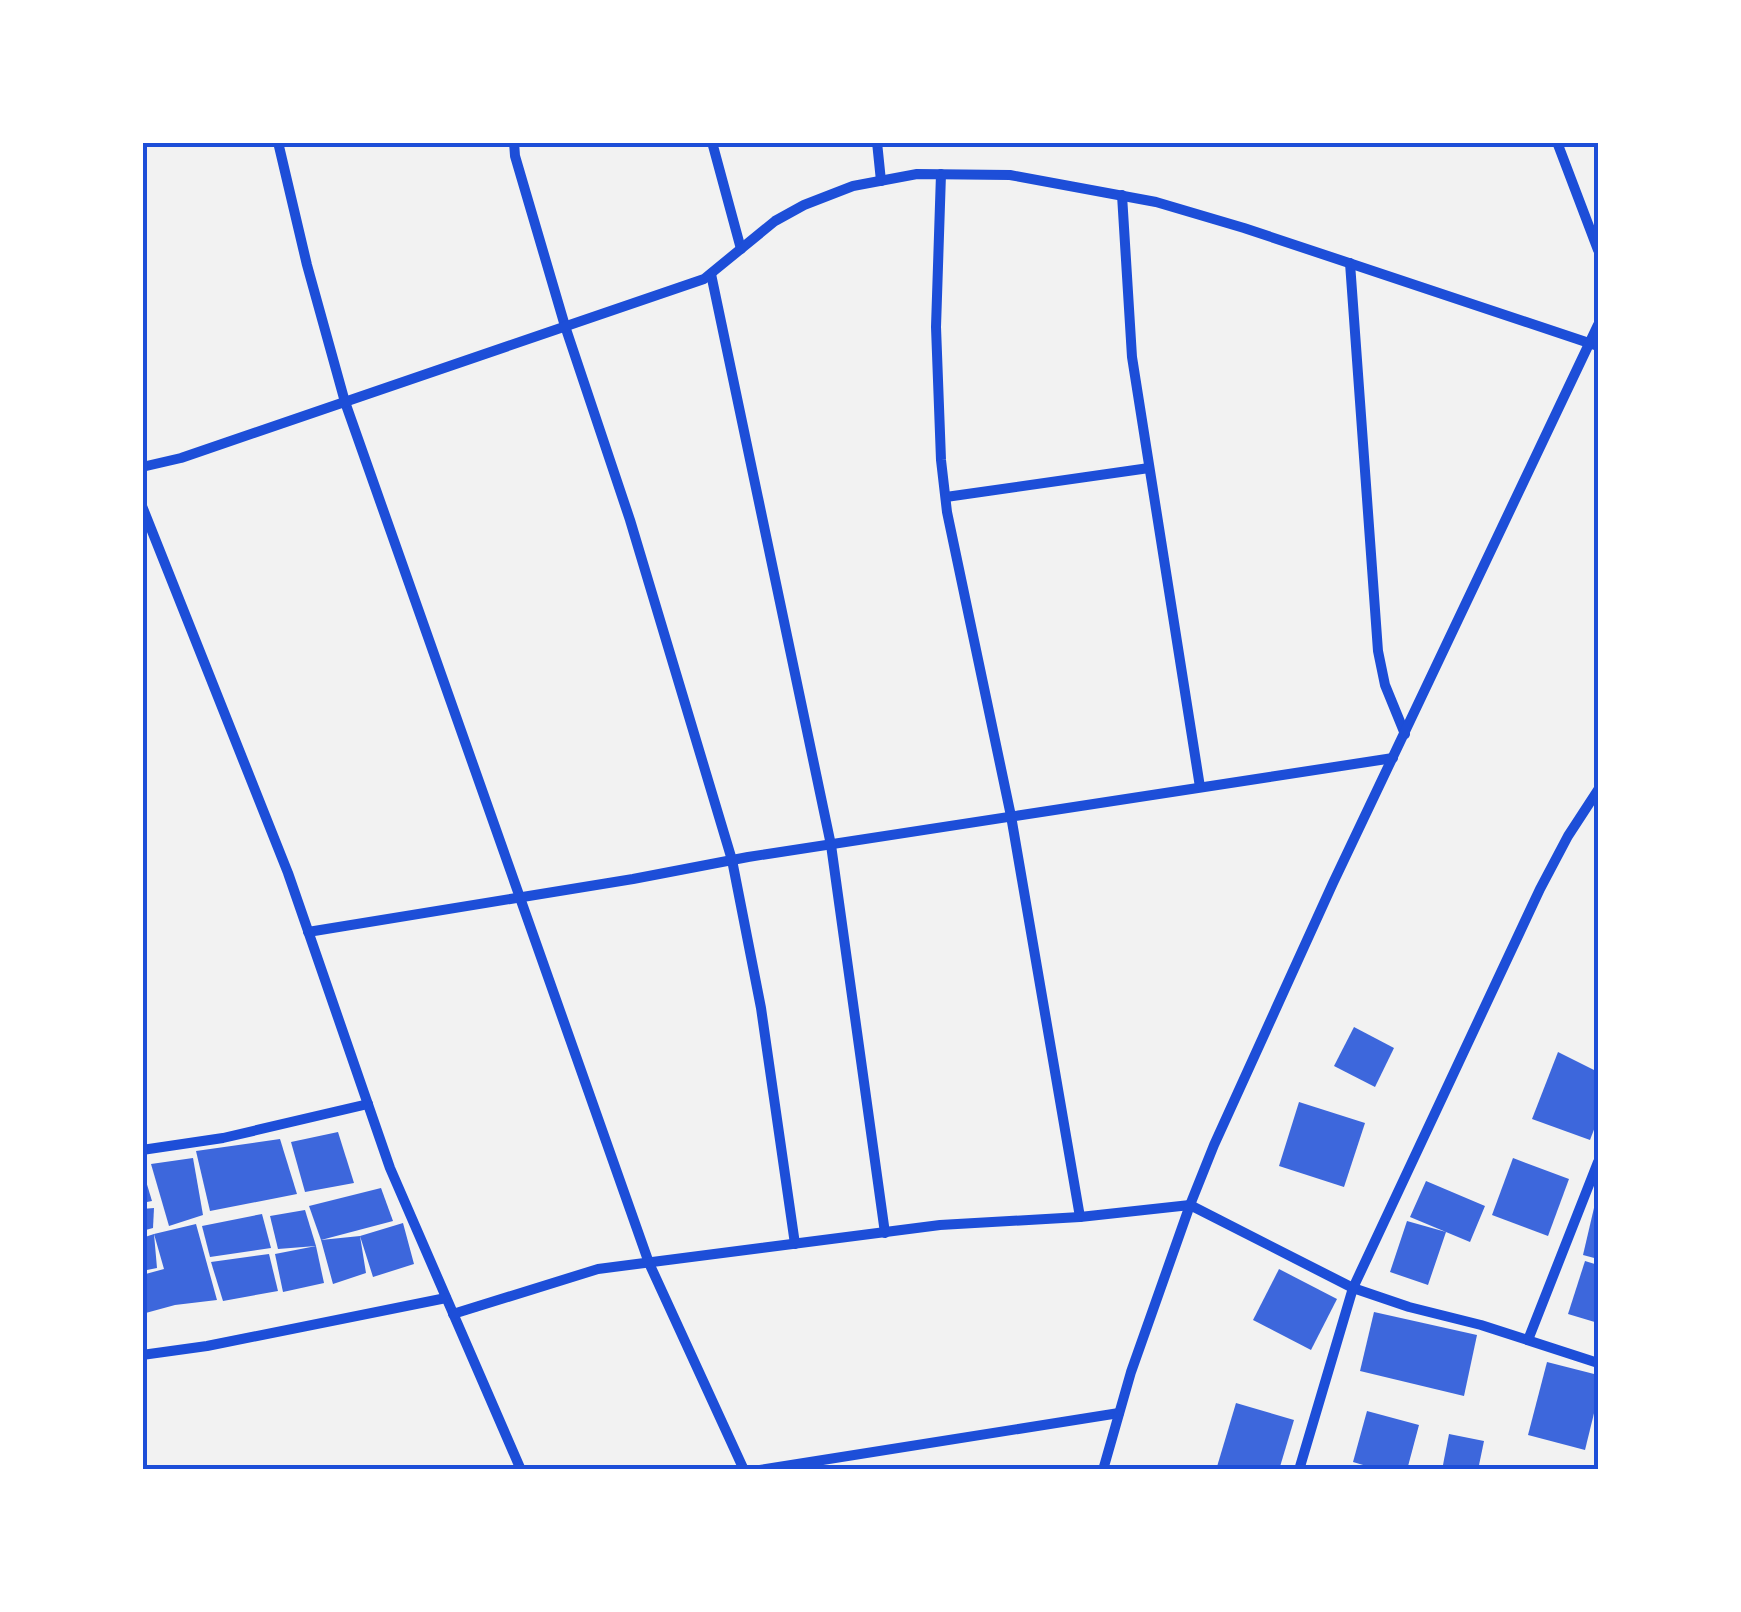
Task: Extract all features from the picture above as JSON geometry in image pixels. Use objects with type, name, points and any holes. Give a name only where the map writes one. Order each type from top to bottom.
[{"type":"street","points":[[278,142],[345,402],[650,1263],[744,1470]]},
{"type":"street","points":[[514,142],[565,326],[630,520],[732,860],[761,1008],[795,1244]]},
{"type":"street","points":[[712,142],[740,250]]},
{"type":"street","points":[[878,142],[881,181]]},
{"type":"street","points":[[1557,142],[1598,250]]},
{"type":"street","points":[[142,467],[181,458],[704,278],[775,221],[804,205],[853,186],[916,174],[1010,175],[1156,202],[1594,345]]},
{"type":"street","points":[[941,174],[936,327],[941,460],[1011,816],[1080,1217]]},
{"type":"street","points":[[1122,194],[1132,357],[1200,787]]},
{"type":"street","points":[[1350,264],[1378,651],[1404,734]]},
{"type":"street","points":[[710,274],[831,845],[885,1233]]},
{"type":"street","points":[[1103,1470],[1130,1372],[1214,1145],[1333,882],[1594,345],[1598,325]]},
{"type":"street","points":[[946,497],[1149,468]]},
{"type":"street","points":[[142,506],[288,873],[390,1168],[521,1470]]},
{"type":"street","points":[[308,932],[732,860],[1393,758]]},
{"type":"street","points":[[1298,1470],[1353,1288],[1540,889],[1568,836],[1597,796]]},
{"type":"street","points":[[142,1150],[223,1138],[368,1104]]},
{"type":"street","points":[[1528,1340],[1598,1162]]},
{"type":"street","points":[[454,1314],[598,1269],[940,1225],[1080,1217],[1190,1205],[1353,1288],[1598,1363]]},
{"type":"street","points":[[142,1355],[446,1298]]},
{"type":"street","points":[[762,1469],[1119,1413]]},
{"type":"building","points":[[1354,1027],[1394,1048],[1375,1087],[1334,1066]]},
{"type":"building","points":[[1558,1052],[1598,1072],[1598,1119],[1590,1140],[1532,1119]]},
{"type":"building","points":[[1299,1102],[1365,1123],[1344,1187],[1279,1166]]},
{"type":"building","points":[[338,1132],[354,1183],[305,1192],[291,1142]]},
{"type":"building","points":[[280,1139],[297,1194],[210,1211],[196,1151]]},
{"type":"building","points":[[193,1158],[203,1215],[169,1226],[151,1164]]},
{"type":"building","points":[[1513,1158],[1569,1179],[1548,1236],[1492,1215]]},
{"type":"building","points":[[142,1168],[152,1201],[142,1203]]},
{"type":"building","points":[[1426,1181],[1485,1206],[1470,1242],[1410,1217]]},
{"type":"building","points":[[381,1188],[393,1221],[321,1240],[309,1206]]},
{"type":"building","points":[[1598,1196],[1598,1259],[1583,1255]]},
{"type":"building","points":[[154,1208],[153,1228],[142,1231],[142,1209]]},
{"type":"building","points":[[305,1210],[316,1246],[278,1249],[270,1216]]},
{"type":"building","points":[[262,1214],[271,1248],[210,1257],[202,1226]]},
{"type":"building","points":[[1407,1221],[1446,1232],[1428,1285],[1390,1272]]},
{"type":"building","points":[[403,1223],[414,1264],[373,1277],[360,1236]]},
{"type":"building","points":[[196,1224],[217,1300],[142,1314],[142,1275],[164,1269],[154,1234]]},
{"type":"building","points":[[154,1234],[157,1268],[142,1271],[142,1238]]},
{"type":"building","points":[[360,1236],[366,1273],[333,1284],[321,1240]]},
{"type":"building","points":[[316,1246],[324,1283],[283,1292],[275,1254]]},
{"type":"building","points":[[269,1254],[278,1291],[223,1301],[211,1262]]},
{"type":"building","points":[[1585,1261],[1598,1265],[1598,1323],[1568,1314]]},
{"type":"building","points":[[1279,1269],[1337,1299],[1311,1350],[1253,1320]]},
{"type":"building","points":[[1374,1312],[1477,1335],[1464,1396],[1360,1371]]},
{"type":"building","points":[[1547,1362],[1598,1375],[1598,1397],[1585,1450],[1528,1435]]},
{"type":"building","points":[[1236,1403],[1294,1420],[1279,1470],[1216,1470]]},
{"type":"building","points":[[1367,1411],[1419,1425],[1407,1470],[1380,1470],[1353,1462]]},
{"type":"building","points":[[1449,1434],[1484,1441],[1478,1470],[1442,1470]]}]
